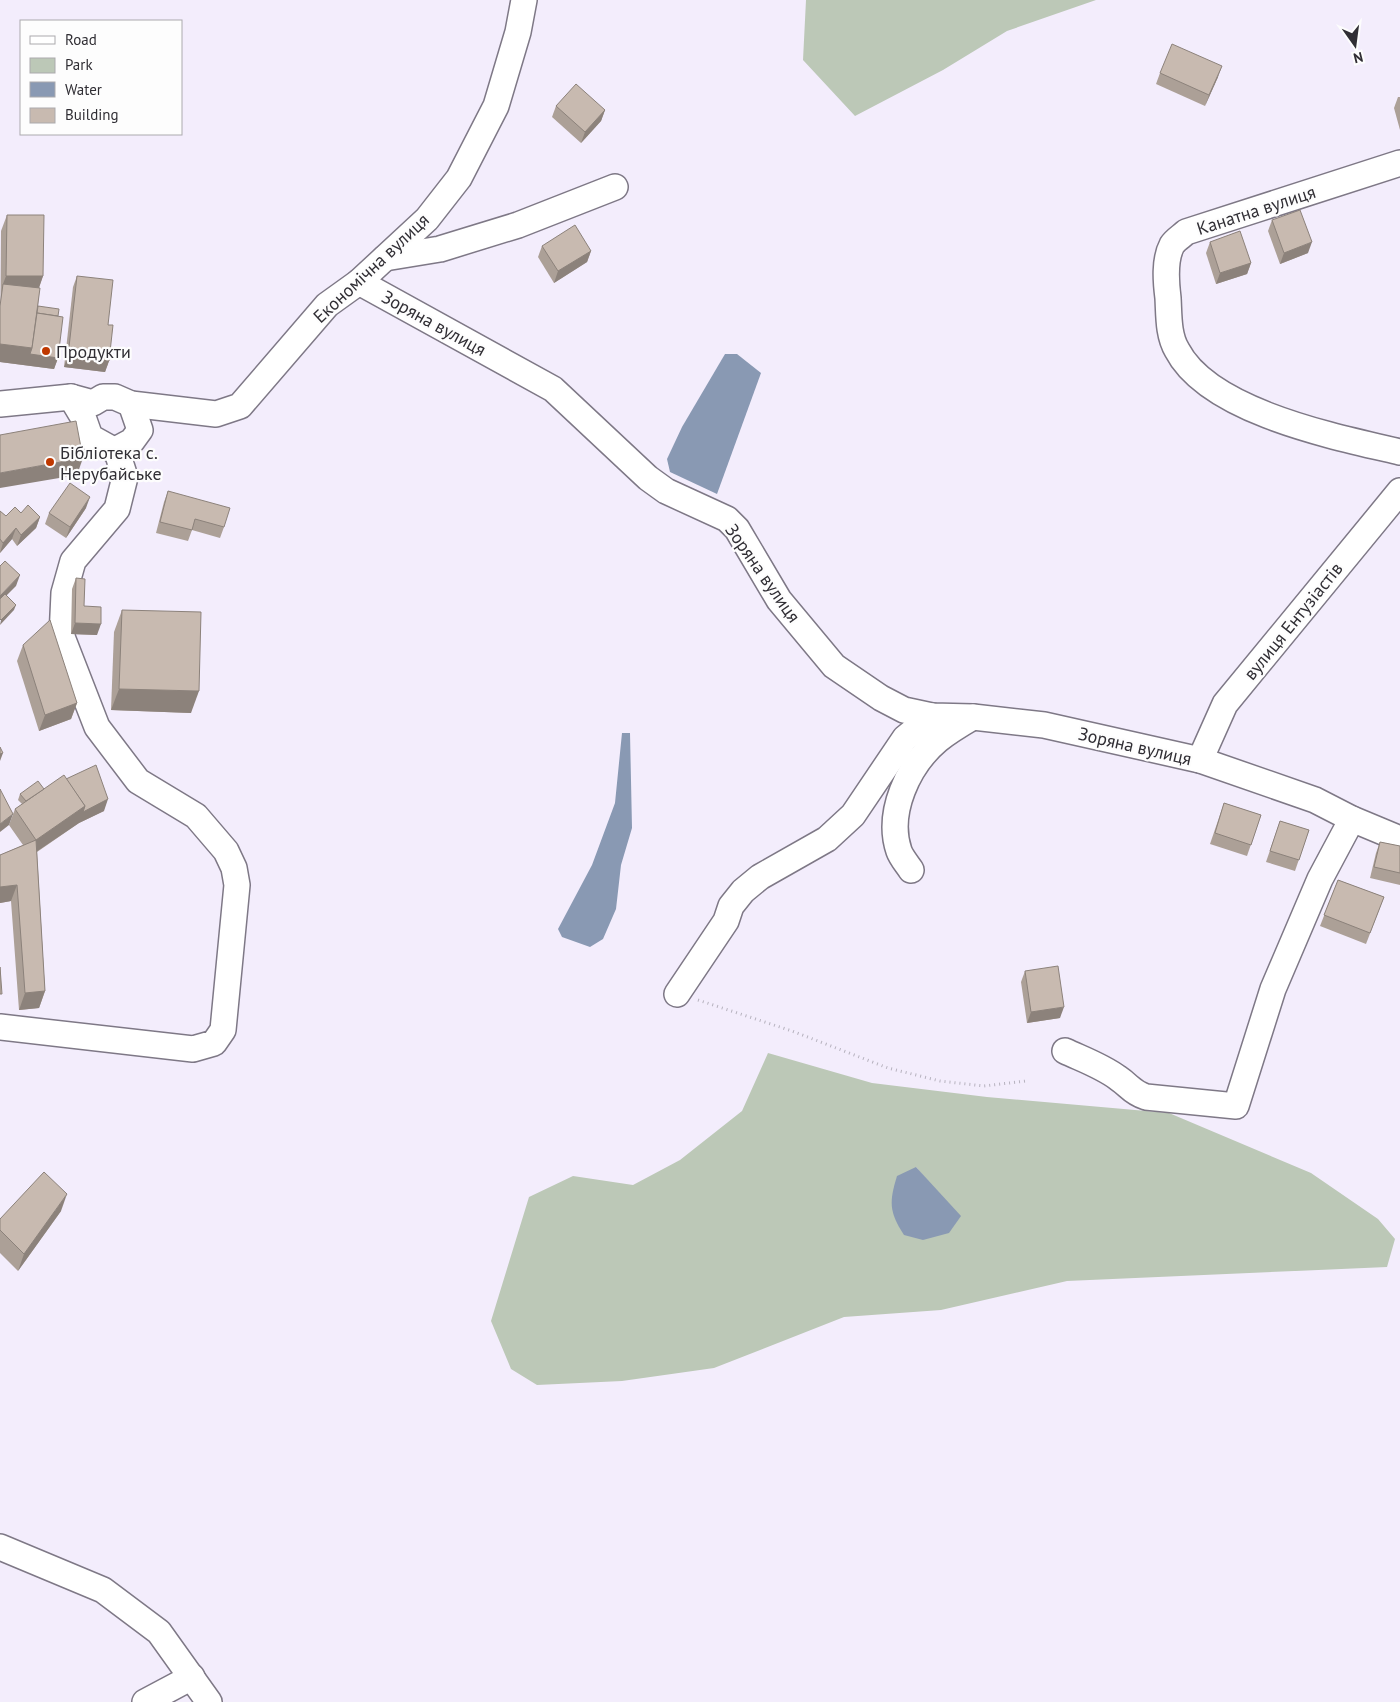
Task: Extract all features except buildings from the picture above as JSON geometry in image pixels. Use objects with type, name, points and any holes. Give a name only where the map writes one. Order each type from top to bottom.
[{"type":"street","name":"Економічна вулиця","points":[[0,404],[82,406],[103,397],[115,398],[131,404],[216,414],[240,406],[327,305],[359,282],[427,219],[459,178],[496,106],[518,32],[524,0]]},
{"type":"street","name":"Канатна вулиця","points":[[1400,163],[1186,232],[1172,244],[1167,259],[1167,292],[1170,331],[1176,350],[1192,371],[1212,388],[1238,402],[1318,432],[1400,452]]},
{"type":"street","points":[[385,258],[440,249],[518,225],[615,187]]},
{"type":"street","name":"Зоряна вулиця","points":[[359,282],[553,389],[648,478],[666,491],[727,519],[737,529],[779,600],[834,666],[896,706],[932,716],[973,717],[1044,725],[1200,760],[1315,800],[1352,819],[1400,839]]},
{"type":"street","points":[[117,452],[119,448],[132,441],[140,430],[131,404]]},
{"type":"street","points":[[0,1027],[193,1049],[214,1043],[222,1030],[237,885],[234,868],[226,851],[196,816],[138,781],[97,727],[62,637],[64,593],[73,561],[117,509],[125,477],[117,452],[90,437],[82,406]]},
{"type":"street","name":"вулиця Ентузіастів","points":[[1200,760],[1226,704],[1400,491]]},
{"type":"street","points":[[677,994],[726,921],[731,906],[743,891],[760,877],[799,857],[828,839],[853,815],[905,738],[932,716]]},
{"type":"street","points":[[912,870],[899,852],[895,830],[897,808],[906,784],[919,761],[937,741],[973,717]]},
{"type":"street","points":[[1065,1051],[1118,1078],[1133,1093],[1236,1106],[1273,989],[1320,879],[1352,819]]},
{"type":"street","points":[[0,1547],[103,1590],[159,1632],[209,1702]]},
{"type":"street","points":[[145,1702],[192,1677]]},
{"type":"path","points":[[677,994],[792,1031],[888,1068],[940,1081],[984,1086],[1026,1081]]},
{"type":"green space","points":[[806,0],[1096,0],[1007,31],[943,70],[855,116],[803,60]]},
{"type":"green space","points":[[768,1053],[872,1083],[987,1097],[1169,1113],[1311,1173],[1378,1219],[1395,1239],[1387,1267],[1067,1281],[941,1310],[844,1317],[714,1368],[622,1381],[537,1385],[511,1369],[491,1321],[529,1197],[573,1176],[633,1185],[680,1160],[742,1111]],"holes":[[[916,1167],[941,1197],[923,1240]]]},
{"type":"water","points":[[725,354],[737,354],[761,373],[717,494],[670,472],[667,459],[682,427]]},
{"type":"water","points":[[622,733],[630,733],[632,828],[621,865],[616,909],[603,939],[590,947],[562,937],[558,929],[592,865],[615,803]]},
{"type":"water","points":[[916,1167],[961,1216],[949,1233],[923,1240],[904,1235],[895,1220],[892,1200],[897,1176]]},
{"type":"place","name":"Продукти","points":[[46,351]]},
{"type":"place","name":"Бібліотека с. Нерубайське","points":[[50,462]]}]
